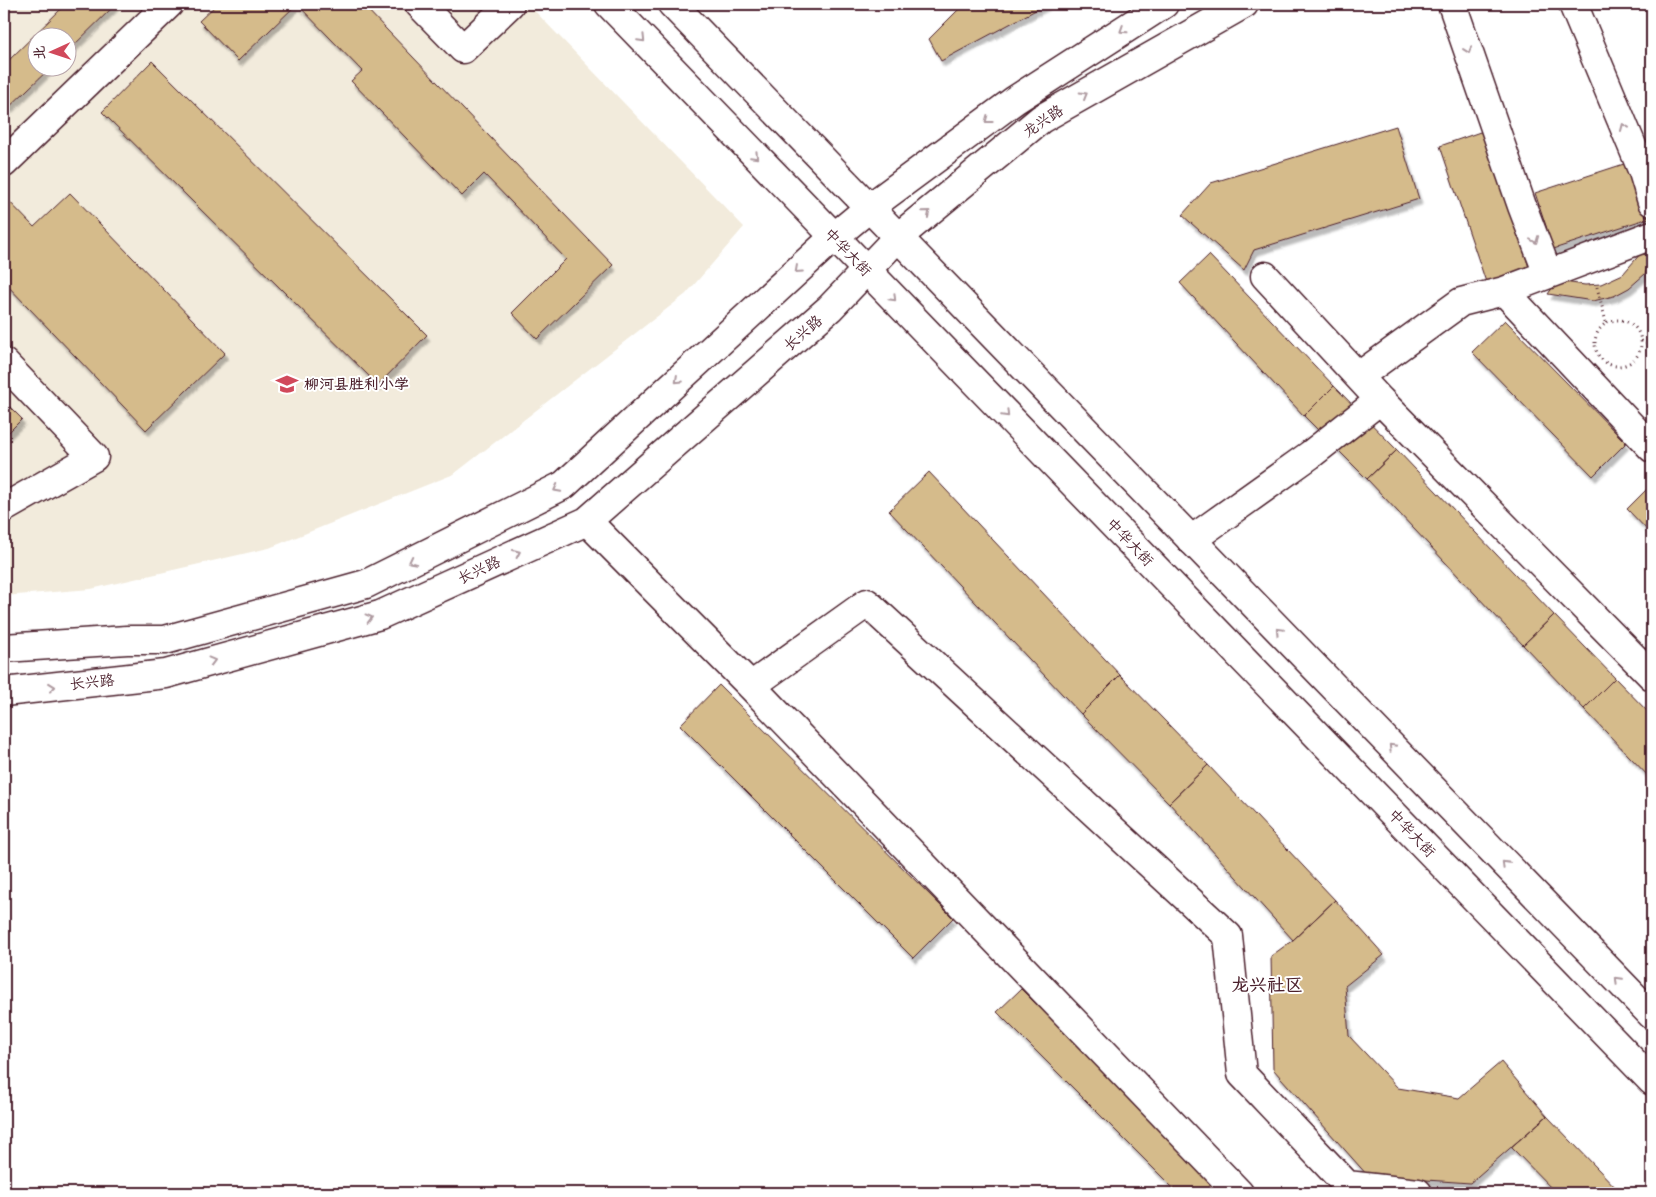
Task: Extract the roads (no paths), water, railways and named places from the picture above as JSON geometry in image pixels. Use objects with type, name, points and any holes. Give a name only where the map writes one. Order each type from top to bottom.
[{"type":"street","points":[[4,163],[169,4]]},
{"type":"street","points":[[420,4],[462,49],[510,4]]},
{"type":"street","name":"中华大街","points":[[608,4],[1652,1080]]},
{"type":"street","points":[[672,4],[1652,1016]]},
{"type":"street","points":[[4,648],[127,640],[165,640],[366,584],[564,485],[834,237],[869,208],[1015,100],[1164,4]]},
{"type":"street","name":"龙兴路","points":[[867,271],[897,238],[1041,119],[1244,4]]},
{"type":"street","points":[[1452,4],[1522,206],[1548,274]]},
{"type":"street","points":[[1573,4],[1643,172],[1652,202]]},
{"type":"street","points":[[1358,376],[1461,302],[1504,291],[1652,235]]},
{"type":"street","name":"长兴路","points":[[4,692],[166,674],[380,615],[587,521],[823,315],[867,271]]},
{"type":"street","points":[[1265,276],[1380,400],[1652,676]]},
{"type":"street","points":[[1504,291],[1652,448]]},
{"type":"street","points":[[4,363],[94,457],[4,508]]},
{"type":"street","points":[[1191,540],[1310,456],[1380,400]]},
{"type":"street","points":[[587,521],[751,686],[1239,1193]]},
{"type":"street","points":[[751,686],[866,603],[1228,936],[1242,1074],[1347,1185],[1418,1193]]},
{"type":"place","name":"柳河县胜利小学","points":[[287,384]]},
{"type":"district","name":"龙兴社区","points":[[1267,985]]}]
